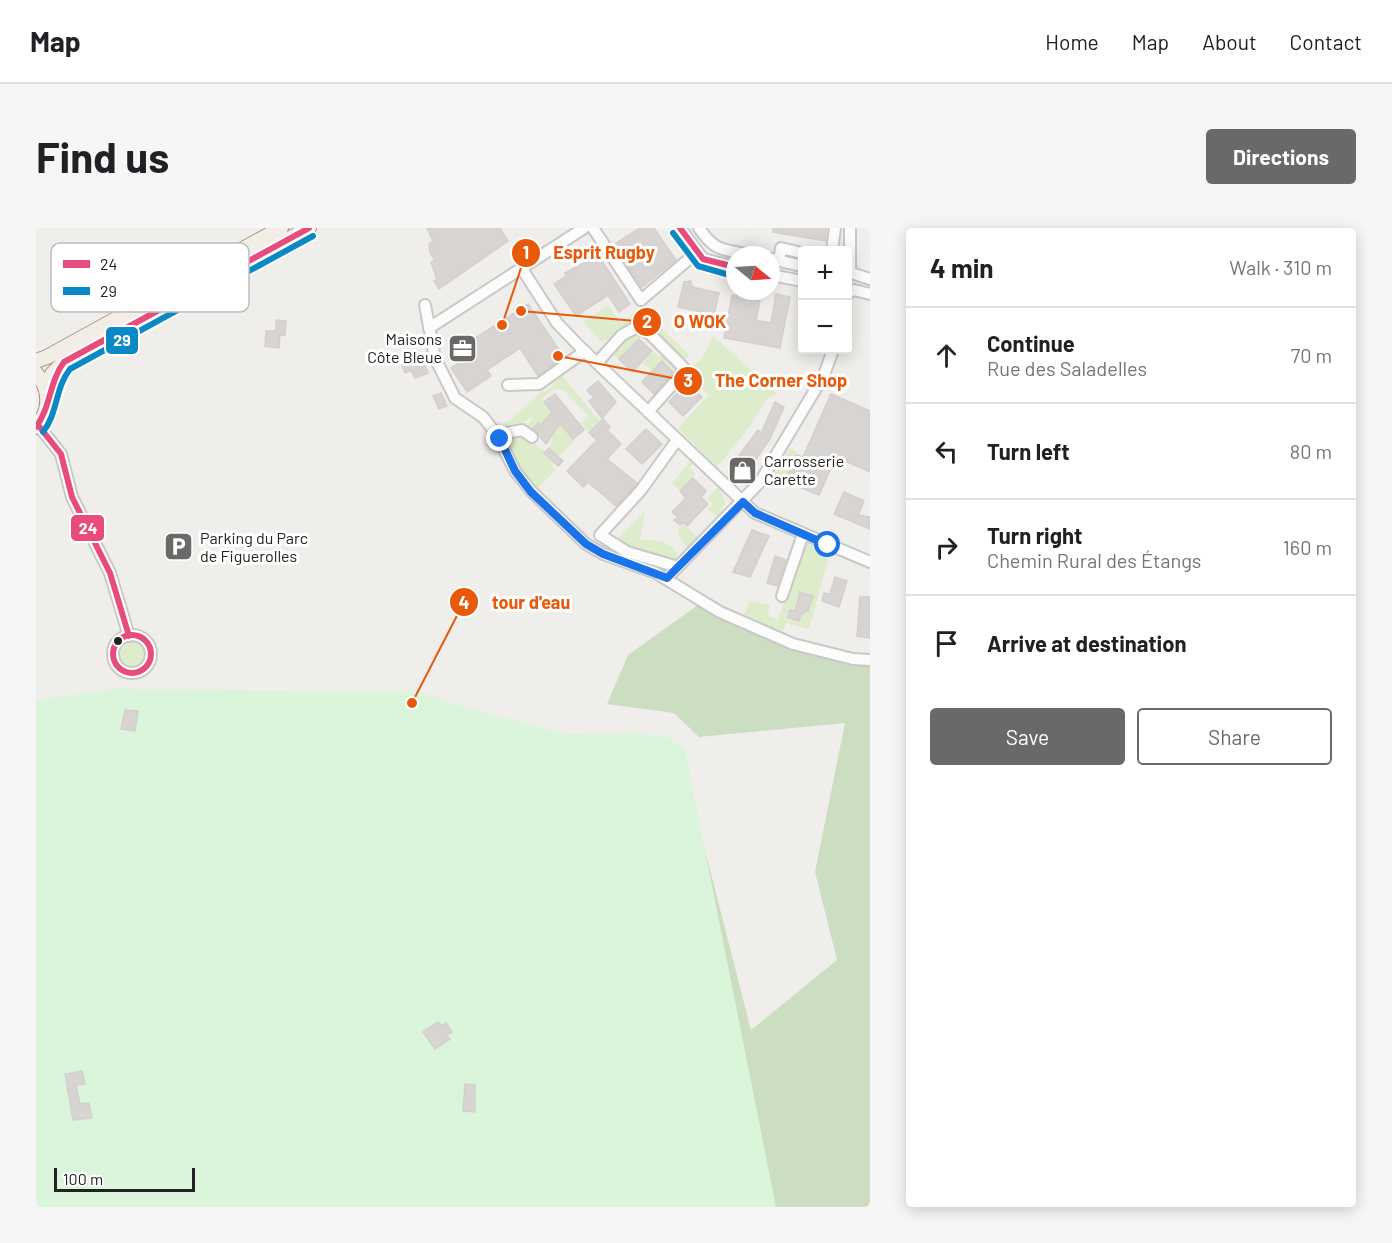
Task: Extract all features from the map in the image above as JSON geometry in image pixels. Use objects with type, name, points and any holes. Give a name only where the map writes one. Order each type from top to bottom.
[{"type":"main road","points":[[249,246],[281,228]]},
{"type":"main road","points":[[249,261],[309,228]]},
{"type":"main road","points":[[36,361],[129,312]]},
{"type":"main road","points":[[37,426],[44,416],[52,374],[64,362],[155,312]]},
{"type":"main road","points":[[36,373],[42,379],[47,393]]},
{"type":"street","points":[[429,328],[583,228]]},
{"type":"street","points":[[593,228],[641,300],[696,253]]},
{"type":"street","points":[[680,228],[696,253],[713,263],[726,265]]},
{"type":"street","points":[[699,228],[710,244],[726,250]]},
{"type":"street","points":[[833,246],[835,228]]},
{"type":"street","points":[[850,228],[850,246]]},
{"type":"street","points":[[780,250],[781,248],[798,252]]},
{"type":"street","points":[[780,261],[798,265]]},
{"type":"street","points":[[522,269],[557,323],[755,513],[870,562]]},
{"type":"street","points":[[852,273],[870,279]]},
{"type":"street","points":[[852,274],[858,280],[852,290]]},
{"type":"street","points":[[780,277],[798,280]]},
{"type":"street","points":[[852,292],[870,294]]},
{"type":"street","points":[[425,305],[435,358],[455,398],[483,417],[497,435],[515,471],[531,492],[586,544],[603,554],[667,578],[720,612],[793,644],[854,659],[870,660]]},
{"type":"street","points":[[597,363],[622,335],[637,327],[650,334],[683,367],[680,376],[648,412]]},
{"type":"street","points":[[508,385],[539,384],[585,351]]},
{"type":"street","points":[[667,578],[743,502],[776,458],[824,375],[832,354]]},
{"type":"street","points":[[37,426],[61,454],[72,497],[110,573],[129,636]]},
{"type":"street","points":[[497,435],[522,430],[532,437]]},
{"type":"street","points":[[677,440],[641,490],[600,535],[627,552],[678,567]]},
{"type":"street","points":[[783,596],[803,534]]},
{"type":"green space","points":[[608,305],[621,323],[641,308],[690,356],[684,360],[648,327],[630,328],[602,342],[583,322]]},
{"type":"green space","points":[[632,332],[644,334],[618,359],[614,354]]},
{"type":"green space","points":[[713,336],[777,393],[767,399],[751,425],[717,467],[678,428],[709,395],[685,373],[702,358]]},
{"type":"green space","points":[[653,352],[660,357],[666,353],[681,369],[677,373],[663,360],[652,371],[643,363]]},
{"type":"green space","points":[[562,376],[600,421],[589,433],[581,424],[589,416],[563,390],[556,388],[541,399],[574,441],[559,456],[550,448],[552,437],[546,421],[540,425],[537,423],[529,432],[526,429],[533,416],[509,431],[501,428],[542,391],[545,392]]},
{"type":"green space","points":[[521,435],[545,451],[544,454],[554,463],[552,466],[556,470],[535,490],[519,469],[503,438]]},
{"type":"green space","points":[[790,448],[797,453],[788,474],[780,479],[783,489],[770,480]]},
{"type":"green space","points":[[692,460],[694,462],[690,468],[695,474],[681,491],[672,483]]},
{"type":"green space","points":[[719,486],[725,503],[718,517],[708,509],[713,504],[707,498]]},
{"type":"green space","points":[[645,511],[640,540],[668,544],[679,557],[673,561],[629,548],[618,538]]},
{"type":"green space","points":[[683,524],[698,537],[688,548],[678,536],[678,530]]},
{"type":"green space","points":[[803,542],[830,553],[809,629],[786,623],[783,631],[775,630]],"holes":[[[800,591],[810,594],[807,605],[810,607],[802,614],[799,622],[787,620],[790,609],[794,610]]]},
{"type":"green space","points":[[749,601],[770,605],[768,616],[777,619],[774,631],[743,618]]},
{"type":"green space","points":[[698,605],[760,635],[803,651],[847,661],[870,663],[870,1207],[503,1207],[682,760],[751,1030],[837,960],[815,872],[845,723],[699,737],[674,713],[607,704],[628,655]]},
{"type":"green space","points":[[133,642],[142,646],[146,655],[142,664],[133,668],[124,664],[120,655],[124,646]]},
{"type":"green space","points":[[112,689],[419,691],[458,705],[566,734],[637,733],[668,737],[685,750],[776,1207],[36,1207],[36,700]]},
{"type":"building","points":[[427,228],[500,228],[508,241],[439,289],[434,281],[437,279],[431,262],[435,260],[430,253],[429,244],[433,241]]},
{"type":"building","points":[[640,228],[654,228],[676,260],[642,287],[613,245]]},
{"type":"building","points":[[773,228],[827,228],[825,241],[773,232]]},
{"type":"building","points":[[598,255],[630,304],[619,312],[608,295],[576,316],[554,284],[566,276],[565,273]]},
{"type":"building","points":[[691,281],[692,287],[719,293],[714,315],[678,307],[684,282]]},
{"type":"building","points":[[780,295],[790,297],[780,348],[724,338],[731,300],[760,301],[756,320],[771,323],[775,300],[780,300]]},
{"type":"building","points":[[528,304],[564,357],[538,376],[520,348],[487,370],[491,376],[467,392],[451,368],[460,362],[454,352]]},
{"type":"building","points":[[276,320],[286,321],[285,335],[280,335],[279,348],[265,346],[266,331],[276,331]]},
{"type":"building","points":[[639,339],[652,351],[632,372],[619,359]]},
{"type":"building","points":[[422,357],[428,373],[415,378],[411,370],[405,373],[402,365]]},
{"type":"building","points":[[662,361],[673,372],[654,394],[642,382]]},
{"type":"building","points":[[598,381],[616,402],[602,418],[589,401],[594,398],[587,390]]},
{"type":"building","points":[[687,383],[702,397],[683,416],[669,402]]},
{"type":"building","points":[[441,393],[447,406],[439,409],[433,396]]},
{"type":"building","points":[[555,394],[584,430],[573,439],[560,423],[546,444],[533,428],[538,423],[540,426],[552,412],[544,402]]},
{"type":"building","points":[[831,394],[870,411],[870,472],[836,457],[819,495],[785,481],[797,455],[803,457]]},
{"type":"building","points":[[775,402],[784,407],[770,439],[742,479],[730,468],[758,430],[761,433]]},
{"type":"building","points":[[603,419],[610,427],[607,430],[621,444],[607,459],[637,483],[616,506],[588,482],[583,487],[567,471],[597,440],[589,433]]},
{"type":"building","points":[[646,429],[662,444],[642,464],[626,449]]},
{"type":"building","points":[[549,448],[563,461],[558,466],[544,453]]},
{"type":"building","points":[[693,478],[706,491],[701,497],[708,504],[687,526],[683,522],[680,525],[674,520],[678,517],[672,512],[686,498],[680,491]]},
{"type":"building","points":[[844,492],[864,501],[858,515],[870,517],[870,529],[834,514]]},
{"type":"building","points":[[752,530],[769,536],[750,577],[733,572]]},
{"type":"building","points":[[775,556],[786,560],[777,586],[767,583]]},
{"type":"building","points":[[835,577],[847,581],[839,607],[822,601],[824,593],[830,594]]},
{"type":"building","points":[[800,592],[813,596],[808,611],[801,614],[799,621],[788,618],[790,610],[795,611]]},
{"type":"building","points":[[860,597],[870,597],[870,638],[857,636]]},
{"type":"building","points":[[125,710],[138,711],[135,731],[121,729]]},
{"type":"building","points":[[438,1022],[441,1026],[446,1023],[452,1032],[447,1035],[450,1039],[435,1049],[423,1032]]},
{"type":"building","points":[[82,1071],[85,1084],[76,1085],[80,1104],[89,1103],[92,1118],[73,1120],[65,1074]]},
{"type":"building","points":[[465,1084],[475,1085],[475,1112],[463,1111]]},
{"type":"transit line","name":"24","points":[[249,261],[309,228]]},
{"type":"transit line","name":"24","points":[[680,228],[703,259],[726,265]]},
{"type":"transit line","name":"29","points":[[673,233],[698,266],[726,274]]},
{"type":"transit line","name":"29","points":[[249,271],[313,236]]},
{"type":"transit line","name":"24","points":[[36,427],[45,411],[55,378],[64,362],[155,312]]},
{"type":"transit line","name":"29","points":[[43,432],[48,425],[65,376],[70,369],[174,312]]},
{"type":"transit line","name":"24","points":[[38,425],[61,454],[72,497],[110,573],[129,636]]},
{"type":"transit line","name":"24","points":[[132,635],[145,641],[151,654],[145,667],[132,673],[119,667],[113,654],[119,641],[132,635]]},
{"type":"place","name":"O WOK","points":[[521,311]]},
{"type":"place","name":"Esprit Rugby","points":[[502,325]]},
{"type":"place","name":"Maisons Côte Bleue","points":[[463,348]]},
{"type":"place","name":"The Corner Shop","points":[[558,356]]},
{"type":"place","name":"Carrosserie Carette","points":[[743,470]]},
{"type":"place","name":"Parking du Parc de Figuerolles","points":[[179,547]]},
{"type":"place","name":"tour d'eau","points":[[412,703]]},
{"type":"route","points":[[500,439],[515,471],[531,492],[586,544],[603,554],[667,578],[743,502],[755,513],[828,545]]}]
